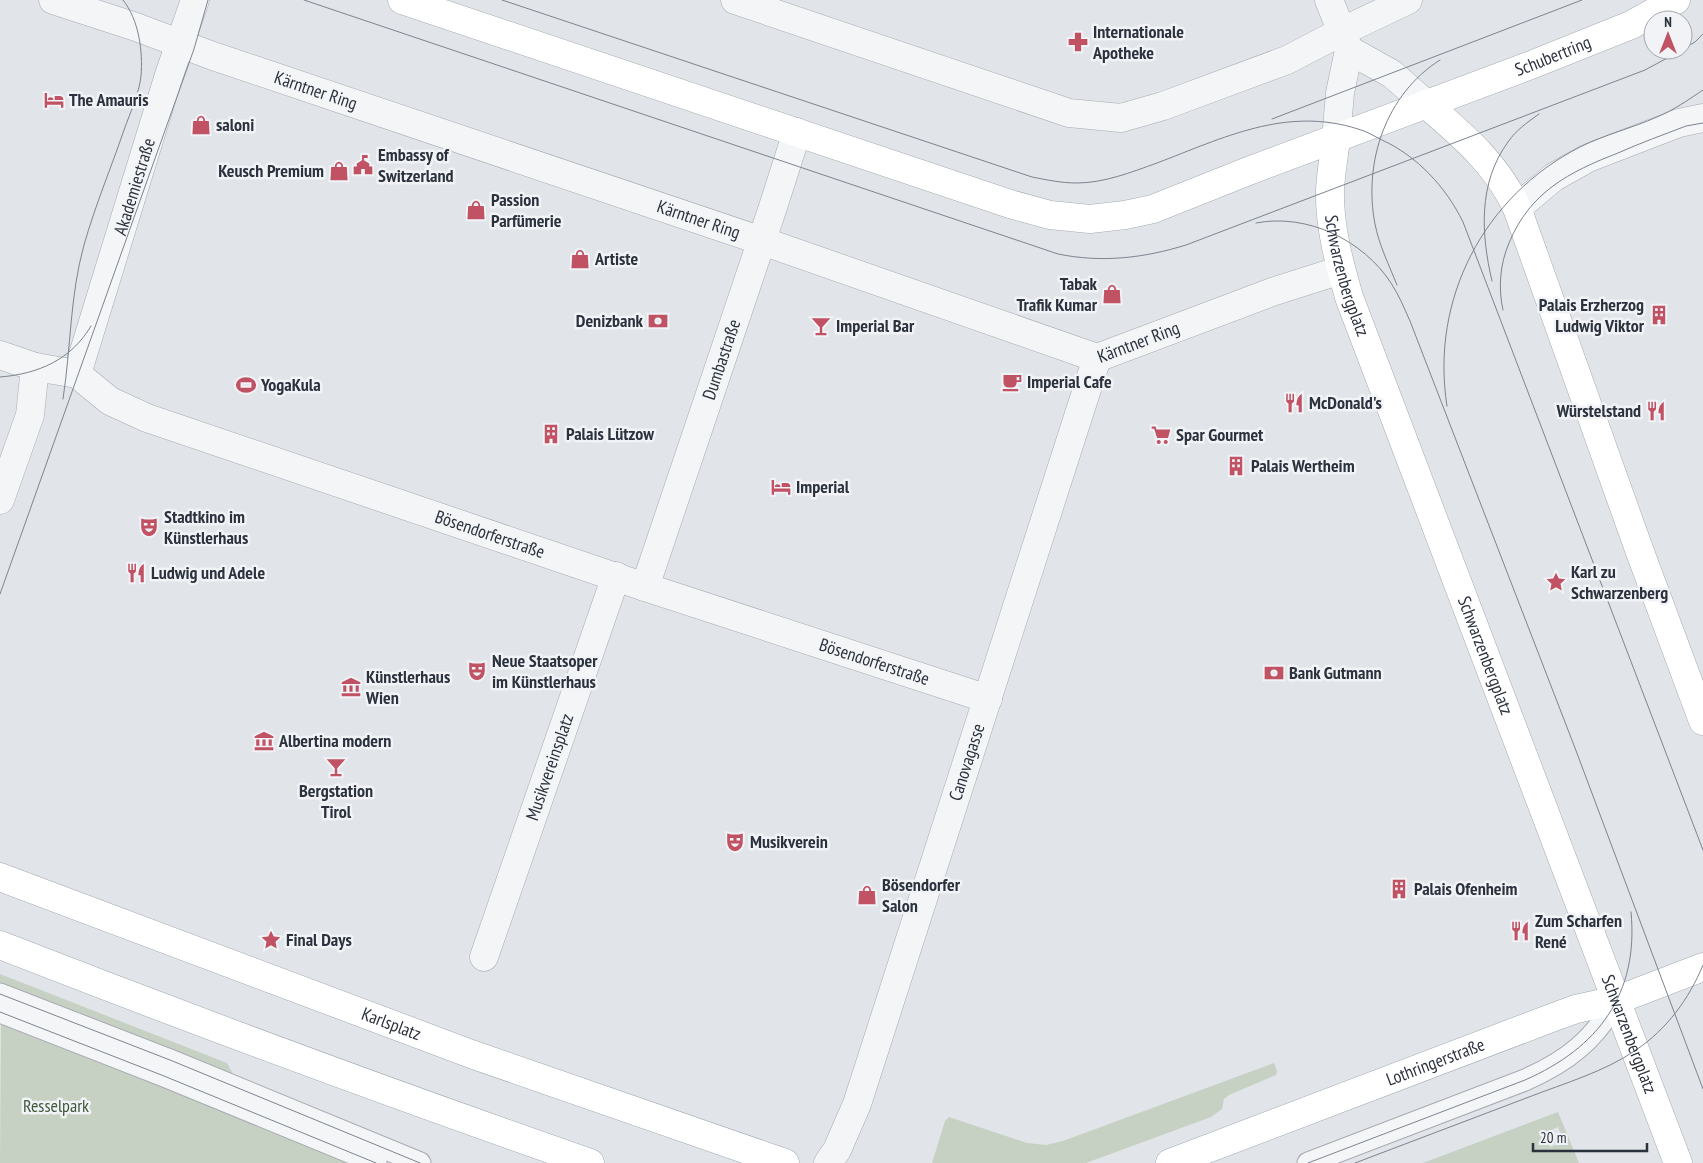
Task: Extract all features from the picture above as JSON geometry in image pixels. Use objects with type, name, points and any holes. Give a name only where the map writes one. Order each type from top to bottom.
[{"type":"main road","points":[[402,0],[1010,204],[1050,215],[1090,219],[1125,215],[1153,209],[1426,104],[1480,152],[1499,176],[1517,208],[1640,552],[1703,721]]},
{"type":"main road","name":"Schubertring","points":[[1426,104],[1631,25],[1676,0]]},
{"type":"main road","name":"Schwarzenbergplatz","points":[[1336,139],[1330,189],[1335,244],[1349,297],[1678,1163]]},
{"type":"main road","name":"Karlsplatz","points":[[0,876],[471,1054],[785,1163]]},
{"type":"main road","points":[[0,944],[149,1003],[419,1103],[590,1163]]},
{"type":"main road","name":"Lothringerstraße","points":[[1170,1163],[1576,1009],[1617,1000],[1703,967]]},
{"type":"street","name":"Kärntner Ring","points":[[54,0],[762,241],[1097,358],[1272,292],[1341,270]]},
{"type":"street","name":"Akademiestraße","points":[[77,374],[179,44],[195,0]]},
{"type":"street","points":[[734,0],[1069,113],[1121,118],[1163,106],[1287,60],[1345,41],[1408,0]]},
{"type":"street","points":[[1329,0],[1345,41],[1336,139]]},
{"type":"street","points":[[1345,41],[1392,74],[1426,104]]},
{"type":"street","points":[[1517,208],[1554,177],[1588,158],[1679,123],[1703,118]]},
{"type":"street","name":"Dumbastraße","points":[[645,586],[762,241],[796,132]]},
{"type":"street","name":"Bösendorferstraße","points":[[0,355],[35,367],[77,374],[110,401],[147,418],[645,586],[988,699]]},
{"type":"street","name":"Canovagasse","points":[[828,1163],[837,1150],[857,1104],[1097,358]]},
{"type":"street","points":[[0,500],[30,415],[35,367]]},
{"type":"street","name":"Musikvereinsplatz","points":[[484,957],[616,576]]},
{"type":"lane","points":[[0,994],[170,1060],[420,1163]]},
{"type":"lane","points":[[1308,1163],[1550,1069],[1571,1055],[1588,1040],[1603,1023],[1617,1000]]},
{"type":"lane","points":[[0,1012],[164,1076],[376,1163]]},
{"type":"green space","points":[[0,974],[227,1063],[233,1074],[0,983]]},
{"type":"green space","name":"Resselpark","points":[[1,1024],[225,1112],[348,1163],[0,1163]]},
{"type":"green space","points":[[1274,1063],[1277,1071],[1276,1075],[1229,1095],[1224,1099],[1222,1109],[1211,1117],[1086,1163],[932,1163],[945,1121],[949,1117],[1027,1143],[1046,1145],[1063,1141]]},
{"type":"green space","points":[[1558,1112],[1579,1163],[1423,1163]],"holes":[[[1558,1127],[1564,1142],[1550,1147],[1544,1133]]]},
{"type":"tram line","points":[[63,399],[79,264],[93,216],[134,103],[141,76],[139,36],[133,17],[123,0]]},
{"type":"tram line","points":[[0,594],[194,49],[208,0]]},
{"type":"tram line","points":[[304,0],[1058,254],[1107,259],[1139,256],[1186,245],[1645,70],[1664,60]]},
{"type":"tram line","points":[[502,0],[1032,177],[1049,180],[1087,183],[1108,179],[1138,170],[1231,135],[1280,123],[1306,121],[1331,123],[1361,130],[1407,155],[1419,164],[1439,185],[1463,222],[1703,850]]},
{"type":"tram line","points":[[1272,119],[1582,0]]},
{"type":"tram line","points":[[1693,43],[1703,34]]},
{"type":"tram line","points":[[1397,285],[1375,224],[1372,201],[1372,177],[1376,154],[1393,110],[1405,91],[1421,74],[1440,60]]},
{"type":"tram line","points":[[1447,406],[1444,366],[1447,327],[1456,290],[1471,255],[1491,222],[1516,193],[1546,168],[1580,147],[1663,114],[1681,105],[1703,90]]},
{"type":"tram line","points":[[1492,281],[1484,227],[1487,192],[1491,174],[1498,158],[1511,138],[1522,126],[1539,114]]},
{"type":"tram line","points":[[1503,310],[1501,276],[1506,251],[1518,225],[1540,197],[1568,176],[1600,160],[1686,126],[1703,123]]},
{"type":"tram line","points":[[1256,223],[1275,221],[1295,222],[1314,226],[1332,233],[1349,242],[1365,254],[1391,283],[1399,297],[1410,321],[1575,748],[1703,1089]]},
{"type":"tram line","points":[[0,377],[27,373],[52,363],[74,348],[91,326]]},
{"type":"tram line","points":[[1308,1163],[1525,1080],[1551,1067],[1573,1052],[1593,1034],[1608,1015],[1620,993],[1628,968],[1632,941],[1631,912]]},
{"type":"tram line","points":[[1355,1163],[1584,1076],[1624,1058],[1647,1042],[1667,1023],[1691,990],[1703,965]]},
{"type":"tram line","points":[[0,994],[170,1060],[420,1163]]},
{"type":"tram line","points":[[0,1012],[164,1076],[376,1163]]},
{"type":"place","name":"Internationale Apotheke","points":[[1078,42]]},
{"type":"place","name":"The Amauris","points":[[54,100]]},
{"type":"place","name":"saloni","points":[[201,125]]},
{"type":"place","name":"Embassy of Switzerland","points":[[363,165]]},
{"type":"place","name":"Keusch Premium","points":[[339,171]]},
{"type":"place","name":"Passion Parfümerie","points":[[476,210]]},
{"type":"place","name":"Artiste","points":[[580,259]]},
{"type":"place","name":"Tabak Trafik Kumar","points":[[1112,294]]},
{"type":"place","name":"Palais Erzherzog Ludwig Viktor","points":[[1659,315]]},
{"type":"place","name":"Denizbank","points":[[658,321]]},
{"type":"place","name":"Imperial Bar","points":[[821,326]]},
{"type":"place","name":"Imperial Cafe","points":[[1012,382]]},
{"type":"place","name":"YogaKula","points":[[246,385]]},
{"type":"place","name":"McDonald's","points":[[1294,403]]},
{"type":"place","name":"Würstelstand","points":[[1656,411]]},
{"type":"place","name":"Palais Lützow","points":[[551,434]]},
{"type":"place","name":"Spar Gourmet","points":[[1161,435]]},
{"type":"place","name":"Palais Wertheim","points":[[1236,466]]},
{"type":"place","name":"Imperial","points":[[781,487]]},
{"type":"place","name":"Stadtkino im Künstlerhaus","points":[[149,527]]},
{"type":"place","name":"Ludwig und Adele","points":[[136,573]]},
{"type":"place","name":"Karl zu Schwarzenberg","points":[[1556,582]]},
{"type":"place","name":"Neue Staatsoper im Künstlerhaus","points":[[477,671]]},
{"type":"place","name":"Bank Gutmann","points":[[1274,673]]},
{"type":"place","name":"Künstlerhaus Wien","points":[[351,687]]},
{"type":"place","name":"Albertina modern","points":[[264,741]]},
{"type":"place","name":"Bergstation Tirol","points":[[336,767]]},
{"type":"place","name":"Musikverein","points":[[735,842]]},
{"type":"place","name":"Palais Ofenheim","points":[[1399,889]]},
{"type":"place","name":"Bösendorfer Salon","points":[[867,895]]},
{"type":"place","name":"Zum Scharfen René","points":[[1520,931]]},
{"type":"place","name":"Final Days","points":[[271,940]]}]
